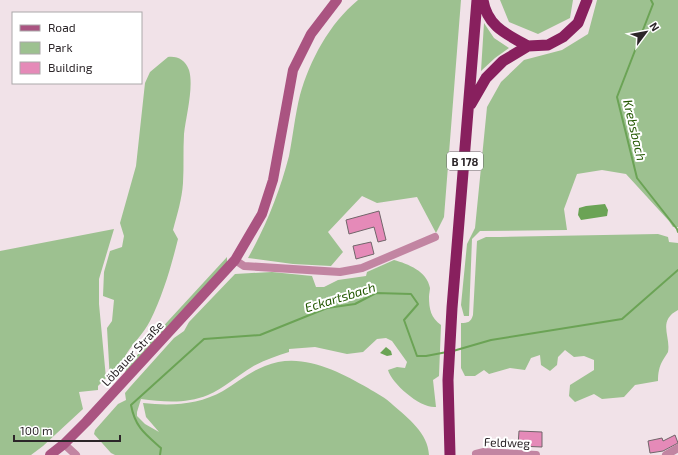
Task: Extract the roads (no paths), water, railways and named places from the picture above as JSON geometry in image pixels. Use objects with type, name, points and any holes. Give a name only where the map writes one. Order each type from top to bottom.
[{"type":"highway","name":"B 178","points":[[450,455],[448,380],[452,308],[477,0]]},
{"type":"highway","points":[[484,0],[485,12],[500,31],[528,46]]},
{"type":"highway","points":[[469,106],[486,78],[503,61],[528,46],[548,44],[563,37],[578,23],[587,0]]},
{"type":"main road","name":"Löbauer Straße","points":[[50,455],[64,444],[233,262],[262,214],[273,180],[293,70],[311,34],[337,0]]},
{"type":"street","points":[[233,262],[244,266],[340,272],[362,268],[435,237]]},
{"type":"street","points":[[64,444],[76,455]]},
{"type":"street","points":[[666,455],[678,448]]},
{"type":"street","name":"Feldweg","points":[[476,454],[484,452],[536,455]]},
{"type":"waterway","name":"Krebsbach","points":[[651,0],[653,4],[617,97],[637,178],[678,232]]},
{"type":"waterway","name":"Eckartsbach","points":[[453,351],[491,340],[622,319],[678,270]]},
{"type":"waterway","name":"Eckartsbach","points":[[160,455],[161,448],[138,425],[131,405],[204,339],[260,335],[327,308],[355,304],[376,293],[411,294],[418,304],[404,320],[417,356],[447,352]]}]
